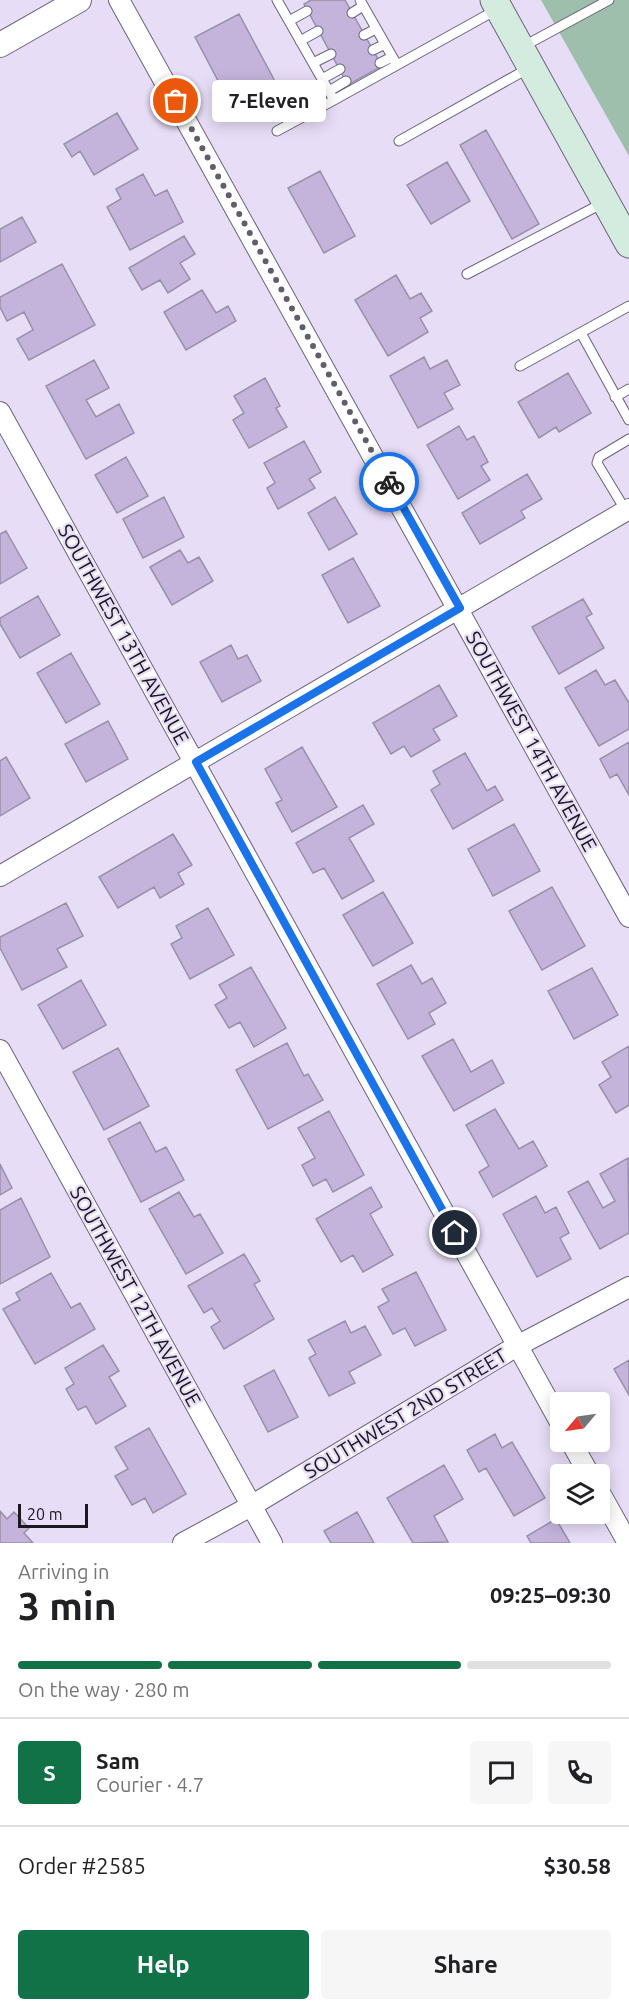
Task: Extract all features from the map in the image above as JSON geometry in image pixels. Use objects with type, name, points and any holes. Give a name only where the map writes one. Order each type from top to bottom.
[{"type":"main road","points":[[496,4],[629,244]]},
{"type":"street","points":[[0,45],[79,0]]},
{"type":"street","name":"SOUTHWEST 14TH AVENUE","points":[[119,0],[460,608],[629,916]]},
{"type":"street","name":"SOUTHWEST 13TH AVENUE","points":[[0,412],[550,1404]]},
{"type":"street","points":[[0,876],[627,510]]},
{"type":"street","name":"SOUTHWEST 12TH AVENUE","points":[[0,1050],[272,1543]]},
{"type":"street","name":"SOUTHWEST 2ND STREET","points":[[183,1543],[251,1506],[517,1346],[629,1287]]},
{"type":"street","points":[[610,1511],[628,1543]]},
{"type":"lane","points":[[399,141],[526,58],[609,0]]},
{"type":"lane","points":[[280,1],[331,95]]},
{"type":"lane","points":[[352,13],[361,3],[394,61]]},
{"type":"lane","points":[[277,131],[331,95],[496,4]]},
{"type":"lane","points":[[289,21],[307,11]]},
{"type":"lane","points":[[364,35],[376,29]]},
{"type":"lane","points":[[300,41],[318,31]]},
{"type":"lane","points":[[373,50],[385,44]]},
{"type":"lane","points":[[313,63],[331,54]]},
{"type":"lane","points":[[380,63],[394,61]]},
{"type":"lane","points":[[322,79],[340,69]]},
{"type":"lane","points":[[331,95],[346,81]]},
{"type":"lane","points":[[467,274],[605,201]]},
{"type":"lane","points":[[520,366],[629,306]]},
{"type":"lane","points":[[581,333],[629,420]]},
{"type":"lane","points":[[615,397],[629,389]]},
{"type":"lane","points":[[627,510],[597,462],[599,457],[629,439]]},
{"type":"green space","points":[[541,0],[629,0],[629,156]]},
{"type":"building","points":[[311,0],[345,0],[382,66],[348,85],[304,4]]},
{"type":"building","points":[[239,14],[278,87],[234,111],[195,37]]},
{"type":"building","points":[[117,113],[138,149],[94,175],[80,151],[72,157],[64,144]]},
{"type":"building","points":[[486,130],[539,224],[512,239],[460,145]]},
{"type":"building","points":[[447,162],[470,201],[431,224],[407,185]]},
{"type":"building","points":[[320,171],[355,236],[324,253],[288,188]]},
{"type":"building","points":[[143,174],[155,196],[167,190],[183,222],[130,250],[107,207],[121,199],[116,189]]},
{"type":"building","points":[[22,217],[36,242],[0,262],[0,229]]},
{"type":"building","points":[[184,236],[195,254],[180,263],[190,279],[168,293],[160,280],[142,290],[129,268]]},
{"type":"building","points":[[62,264],[95,325],[29,360],[17,339],[33,330],[24,312],[7,321],[0,307],[0,297]]},
{"type":"building","points":[[396,275],[410,299],[421,293],[432,311],[420,318],[428,332],[388,356],[355,300]]},
{"type":"building","points":[[202,290],[216,313],[228,306],[236,321],[186,350],[164,312]]},
{"type":"building","points":[[424,357],[430,369],[447,360],[460,385],[444,393],[453,409],[418,428],[390,376]]},
{"type":"building","points":[[94,360],[109,388],[86,400],[96,417],[119,404],[134,433],[86,459],[46,386]]},
{"type":"building","points":[[568,373],[591,413],[559,432],[556,427],[539,438],[518,402]]},
{"type":"building","points":[[265,378],[280,406],[276,408],[287,427],[249,448],[233,420],[244,413],[234,396]]},
{"type":"building","points":[[459,426],[467,440],[474,436],[488,462],[481,466],[490,480],[458,499],[427,445]]},
{"type":"building","points":[[304,441],[321,472],[309,479],[315,488],[278,509],[267,488],[275,483],[264,463]]},
{"type":"building","points":[[126,457],[148,496],[117,513],[95,475]]},
{"type":"building","points":[[527,474],[542,499],[521,511],[525,518],[480,544],[462,513]]},
{"type":"building","points":[[164,497],[184,537],[143,558],[123,519]]},
{"type":"building","points":[[335,497],[357,534],[329,550],[308,513]]},
{"type":"building","points":[[6,531],[27,568],[0,584],[0,534]]},
{"type":"building","points":[[180,550],[188,563],[199,557],[213,581],[172,605],[150,567]]},
{"type":"building","points":[[353,558],[380,606],[348,623],[322,575]]},
{"type":"building","points":[[38,596],[60,635],[20,658],[0,624],[0,618]]},
{"type":"building","points":[[583,599],[592,614],[586,617],[604,648],[559,674],[532,627]]},
{"type":"building","points":[[231,645],[238,659],[247,655],[261,681],[222,702],[200,662]]},
{"type":"building","points":[[71,653],[100,704],[66,723],[37,673]]},
{"type":"building","points":[[596,670],[605,685],[615,680],[629,703],[629,729],[599,746],[565,688]]},
{"type":"building","points":[[439,685],[457,716],[433,729],[440,740],[411,757],[404,746],[391,754],[373,723]]},
{"type":"building","points":[[108,721],[128,759],[86,782],[65,744]]},
{"type":"building","points":[[629,742],[629,795],[617,774],[610,778],[600,759]]},
{"type":"building","points":[[302,747],[337,807],[292,832],[276,803],[282,800],[265,769]]},
{"type":"building","points":[[465,753],[487,791],[495,786],[503,800],[453,829],[431,790],[440,784],[433,771]]},
{"type":"building","points":[[6,757],[30,798],[0,816],[0,761]]},
{"type":"building","points":[[363,805],[374,824],[349,838],[374,881],[342,899],[324,868],[313,873],[296,843]]},
{"type":"building","points":[[514,824],[540,871],[493,896],[468,849]]},
{"type":"building","points":[[173,834],[192,865],[178,873],[184,884],[160,898],[154,887],[118,908],[99,877]]},
{"type":"building","points":[[552,887],[585,946],[542,970],[509,911]]},
{"type":"building","points":[[383,892],[413,943],[373,966],[343,915]]},
{"type":"building","points":[[66,903],[83,936],[57,949],[67,967],[22,990],[0,948],[0,937]]},
{"type":"building","points":[[208,908],[234,955],[190,979],[171,944],[182,938],[176,926]]},
{"type":"building","points":[[411,965],[422,984],[432,978],[446,1003],[429,1013],[435,1024],[408,1039],[377,984]]},
{"type":"building","points":[[251,967],[286,1028],[254,1047],[240,1022],[229,1028],[215,1005],[227,998],[219,985]]},
{"type":"building","points":[[592,968],[618,1015],[574,1039],[548,991]]},
{"type":"building","points":[[81,980],[106,1025],[63,1049],[38,1005]]},
{"type":"building","points":[[453,1039],[471,1072],[492,1060],[504,1083],[454,1111],[422,1056]]},
{"type":"building","points":[[287,1043],[304,1076],[308,1074],[323,1100],[268,1129],[236,1070]]},
{"type":"building","points":[[629,1046],[629,1105],[616,1113],[599,1085],[611,1077],[602,1062]]},
{"type":"building","points":[[118,1048],[149,1106],[104,1130],[73,1072]]},
{"type":"building","points":[[495,1109],[519,1149],[533,1141],[547,1166],[493,1197],[479,1172],[489,1166],[466,1125]]},
{"type":"building","points":[[329,1111],[364,1175],[333,1192],[326,1179],[313,1186],[302,1165],[315,1158],[298,1128]]},
{"type":"building","points":[[140,1122],[156,1152],[166,1147],[184,1180],[141,1202],[108,1139]]},
{"type":"building","points":[[628,1158],[629,1233],[600,1249],[568,1192],[588,1181],[603,1208],[615,1201],[600,1174]]},
{"type":"building","points":[[0,1164],[12,1188],[0,1195]]},
{"type":"building","points":[[371,1187],[382,1207],[370,1214],[393,1255],[363,1272],[353,1255],[341,1262],[316,1219]]},
{"type":"building","points":[[179,1192],[194,1217],[200,1214],[223,1253],[186,1274],[149,1209]]},
{"type":"building","points":[[536,1196],[545,1213],[556,1207],[569,1233],[560,1238],[571,1259],[537,1277],[503,1214]]},
{"type":"building","points":[[21,1198],[50,1257],[0,1284],[0,1210]]},
{"type":"building","points":[[244,1254],[260,1281],[254,1284],[274,1319],[224,1349],[211,1327],[220,1321],[212,1308],[204,1313],[188,1286]]},
{"type":"building","points":[[416,1272],[446,1330],[415,1346],[405,1328],[393,1334],[378,1307],[389,1301],[382,1289]]},
{"type":"building","points":[[51,1273],[71,1308],[80,1303],[95,1329],[35,1364],[3,1309],[20,1300],[16,1293]]},
{"type":"building","points":[[345,1321],[351,1333],[365,1326],[381,1355],[349,1372],[355,1383],[329,1396],[309,1358],[316,1354],[308,1340]]},
{"type":"building","points":[[103,1345],[119,1371],[109,1377],[126,1406],[96,1424],[86,1406],[78,1410],[66,1389],[74,1384],[65,1368]]},
{"type":"building","points":[[629,1360],[629,1395],[614,1369]]},
{"type":"building","points":[[274,1370],[298,1417],[268,1432],[244,1386]]},
{"type":"building","points":[[149,1428],[186,1494],[153,1513],[145,1498],[132,1505],[115,1476],[128,1469],[115,1447]]},
{"type":"building","points":[[495,1434],[502,1448],[512,1442],[545,1498],[514,1516],[486,1468],[479,1472],[467,1450]]},
{"type":"building","points":[[444,1465],[463,1499],[434,1516],[448,1542],[413,1543],[387,1498]]},
{"type":"building","points":[[0,1511],[7,1519],[14,1512],[29,1528],[24,1533],[33,1543],[0,1543]]},
{"type":"building","points":[[357,1512],[374,1543],[331,1543],[324,1531]]},
{"type":"building","points":[[550,1523],[559,1524],[570,1543],[531,1543],[527,1536]]},
{"type":"way so far","points":[[176,101],[389,482]]},
{"type":"place","name":"7-Eleven","points":[[176,101]]},
{"type":"route","points":[[389,482],[460,608],[196,762],[455,1233]]}]
